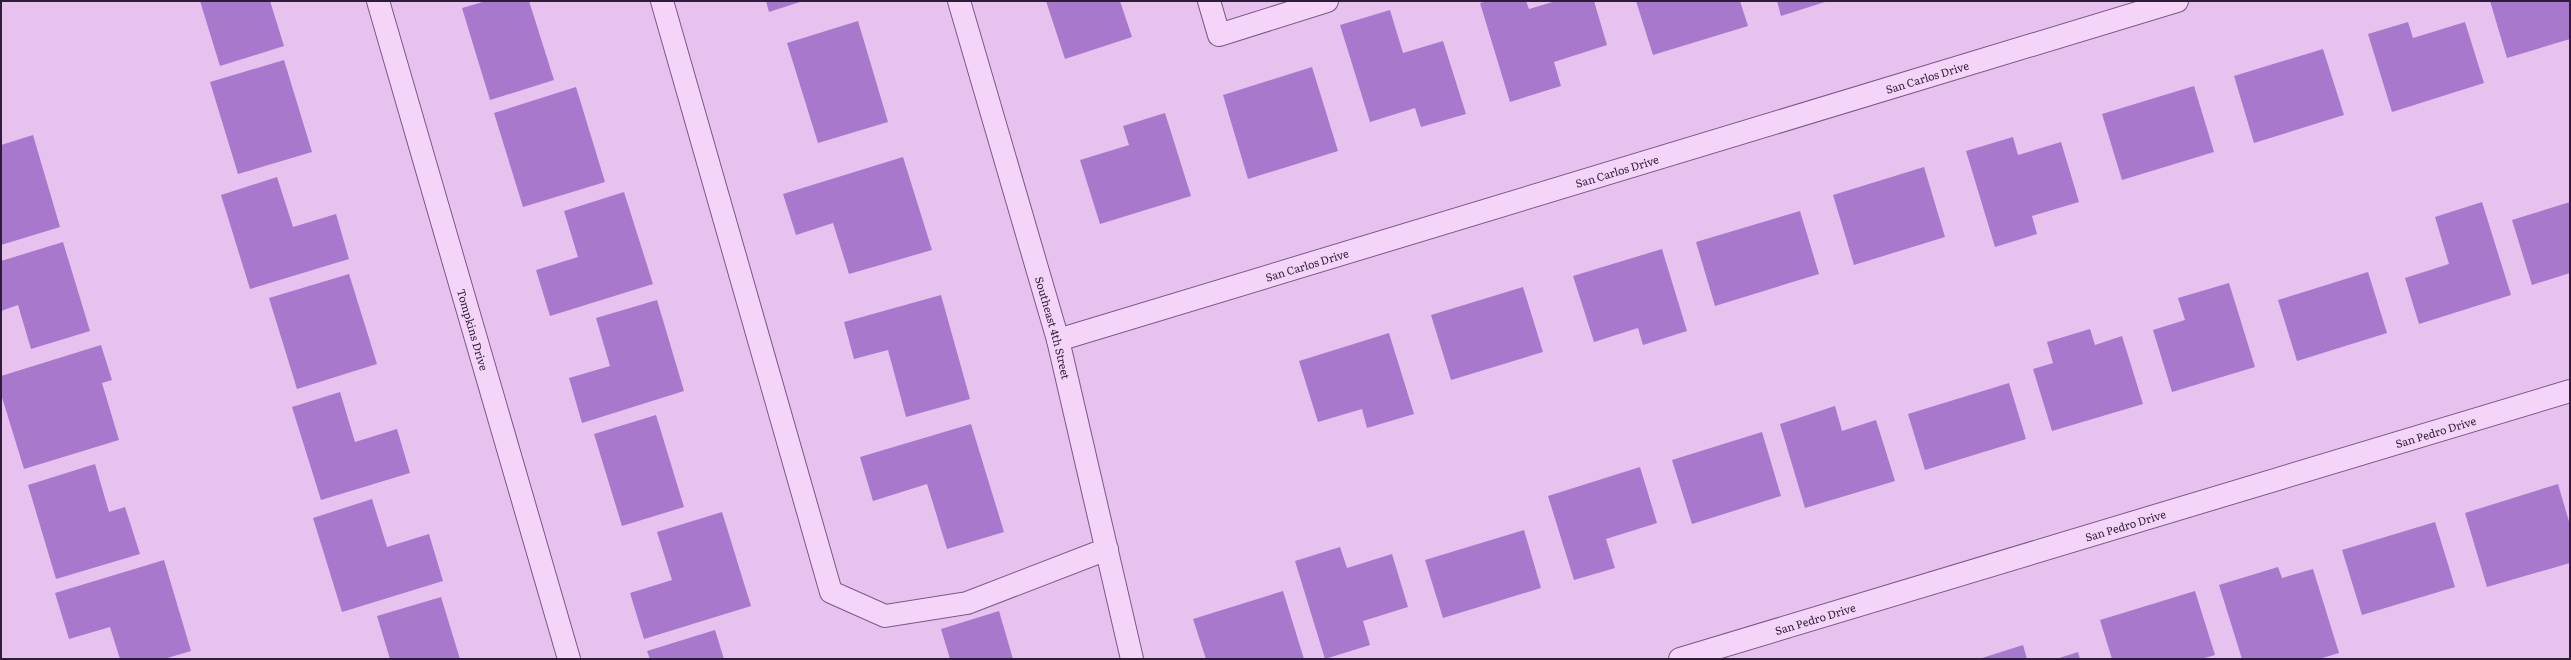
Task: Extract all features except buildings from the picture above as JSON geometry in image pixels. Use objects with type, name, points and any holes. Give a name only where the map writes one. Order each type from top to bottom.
[{"type":"street","name":"Tompkins Drive","points":[[378,1],[569,659]]},
{"type":"street","points":[[662,1],[831,592],[885,616],[967,603],[1106,548]]},
{"type":"street","name":"Southeast 4th Street","points":[[959,1],[1058,340],[1132,659]]},
{"type":"street","points":[[1209,1],[1219,35],[1327,1]]},
{"type":"street","name":"San Carlos Drive","points":[[1058,340],[2177,1]]},
{"type":"street","name":"San Pedro Drive","points":[[1680,659],[2570,391]]}]
